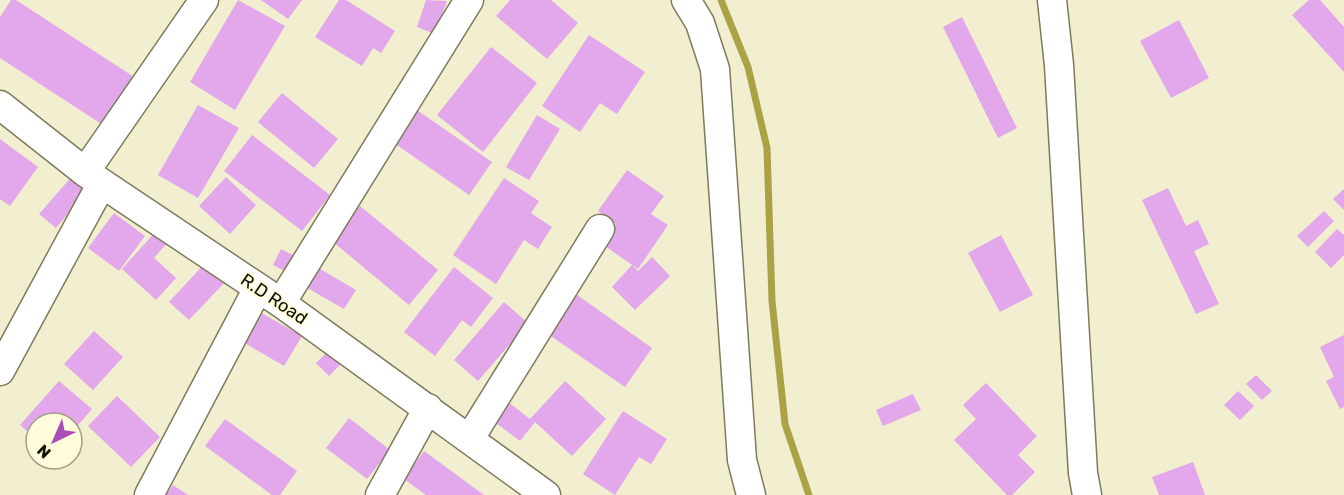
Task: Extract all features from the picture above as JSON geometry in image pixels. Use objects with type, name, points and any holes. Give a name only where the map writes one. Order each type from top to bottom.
[{"type":"street","points":[[0,371],[94,178],[204,0]]},
{"type":"street","points":[[148,495],[270,295],[469,0]]},
{"type":"street","points":[[686,0],[700,23],[715,69],[742,460],[751,495]]},
{"type":"street","points":[[1052,0],[1060,77],[1083,473],[1087,495]]},
{"type":"street","name":"R.D Road","points":[[0,105],[94,178],[270,295],[546,495]]},
{"type":"street","points":[[470,438],[600,229]]},
{"type":"street","points":[[380,495],[428,408]]},
{"type":"building","points":[[11,0],[16,0],[134,77],[103,125],[0,58],[0,17]]},
{"type":"building","points":[[238,0],[285,26],[235,110],[190,82]]},
{"type":"building","points":[[261,0],[302,0],[288,19]]},
{"type":"building","points":[[339,0],[346,0],[395,31],[381,53],[373,48],[362,66],[315,37]]},
{"type":"building","points":[[426,0],[447,1],[435,34],[417,27]]},
{"type":"building","points":[[510,0],[551,0],[578,23],[547,59],[496,16]]},
{"type":"building","points":[[1309,0],[1320,0],[1344,27],[1344,72],[1292,15]]},
{"type":"building","points":[[962,17],[1017,128],[998,138],[943,27]]},
{"type":"building","points":[[1179,20],[1209,78],[1171,98],[1140,41]]},
{"type":"building","points":[[589,35],[645,72],[617,114],[600,103],[580,132],[542,106]]},
{"type":"building","points":[[491,47],[537,83],[483,152],[437,115]]},
{"type":"building","points":[[282,93],[338,139],[314,168],[258,122]]},
{"type":"building","points":[[198,105],[239,128],[198,198],[158,175]]},
{"type":"building","points":[[417,110],[492,162],[469,195],[394,143]]},
{"type":"building","points":[[537,115],[560,129],[529,180],[506,167]]},
{"type":"building","points":[[252,135],[330,195],[302,231],[224,171]]},
{"type":"building","points":[[0,139],[38,167],[10,206],[0,199]]},
{"type":"building","points":[[627,170],[664,196],[651,214],[668,225],[638,269],[602,244],[616,224],[598,211]]},
{"type":"building","points":[[75,173],[91,186],[56,228],[39,214]]},
{"type":"building","points":[[226,177],[256,205],[230,234],[199,206]]},
{"type":"building","points":[[504,178],[539,201],[531,213],[552,227],[538,249],[524,240],[496,284],[453,255]]},
{"type":"building","points":[[1168,188],[1186,226],[1198,220],[1209,244],[1194,251],[1219,304],[1196,314],[1142,200]]},
{"type":"building","points":[[1344,189],[1344,210],[1333,199]]},
{"type":"building","points":[[360,206],[438,270],[409,305],[332,241]]},
{"type":"building","points":[[1324,211],[1334,221],[1308,247],[1297,236]]},
{"type":"building","points":[[114,213],[145,236],[119,271],[88,248]]},
{"type":"building","points":[[1337,229],[1344,235],[1344,255],[1331,268],[1315,252]]},
{"type":"building","points":[[157,230],[169,241],[154,258],[176,278],[156,300],[122,269]]},
{"type":"building","points":[[1001,235],[1033,295],[1000,312],[968,253]]},
{"type":"building","points":[[281,249],[297,257],[289,273],[273,265]]},
{"type":"building","points":[[652,257],[670,276],[635,310],[612,287],[632,265],[638,271]]},
{"type":"building","points":[[208,260],[228,279],[189,320],[169,302]]},
{"type":"building","points":[[315,266],[356,290],[344,309],[304,286]]},
{"type":"building","points":[[454,267],[493,298],[471,327],[462,320],[435,356],[404,332]]},
{"type":"building","points":[[573,292],[652,348],[625,387],[545,332]]},
{"type":"building","points":[[504,302],[528,323],[478,381],[454,360]]},
{"type":"building","points":[[258,311],[302,336],[284,366],[241,341]]},
{"type":"building","points":[[94,331],[123,357],[93,390],[64,364]]},
{"type":"building","points":[[1344,335],[1344,407],[1340,409],[1326,381],[1334,377],[1320,347]]},
{"type":"building","points":[[331,348],[344,361],[329,376],[316,363]]},
{"type":"building","points":[[1256,375],[1272,391],[1262,400],[1246,384]]},
{"type":"building","points":[[59,381],[92,409],[84,418],[84,411],[32,411]]},
{"type":"building","points":[[565,381],[606,419],[572,456],[535,422],[520,441],[492,420],[507,401],[530,419]]},
{"type":"building","points":[[986,383],[1037,436],[1018,455],[1035,472],[1012,495],[1007,495],[954,440],[976,419],[963,405]]},
{"type":"building","points":[[1238,391],[1254,406],[1240,420],[1224,405]]},
{"type":"building","points":[[913,394],[921,410],[883,426],[876,410]]},
{"type":"building","points":[[117,396],[160,437],[131,467],[88,426]]},
{"type":"building","points":[[623,411],[667,439],[651,464],[639,457],[615,495],[583,474]]},
{"type":"building","points":[[349,418],[390,450],[367,479],[326,448]]},
{"type":"building","points":[[225,419],[297,471],[280,495],[272,495],[205,446]]},
{"type":"building","points":[[424,451],[484,495],[426,495],[404,479]]},
{"type":"building","points":[[1193,462],[1205,495],[1159,495],[1152,477]]},
{"type":"building","points":[[173,485],[188,495],[166,495]]},
{"type":"waterway","points":[[721,0],[748,67],[767,148],[772,301],[785,424],[809,495]]}]
